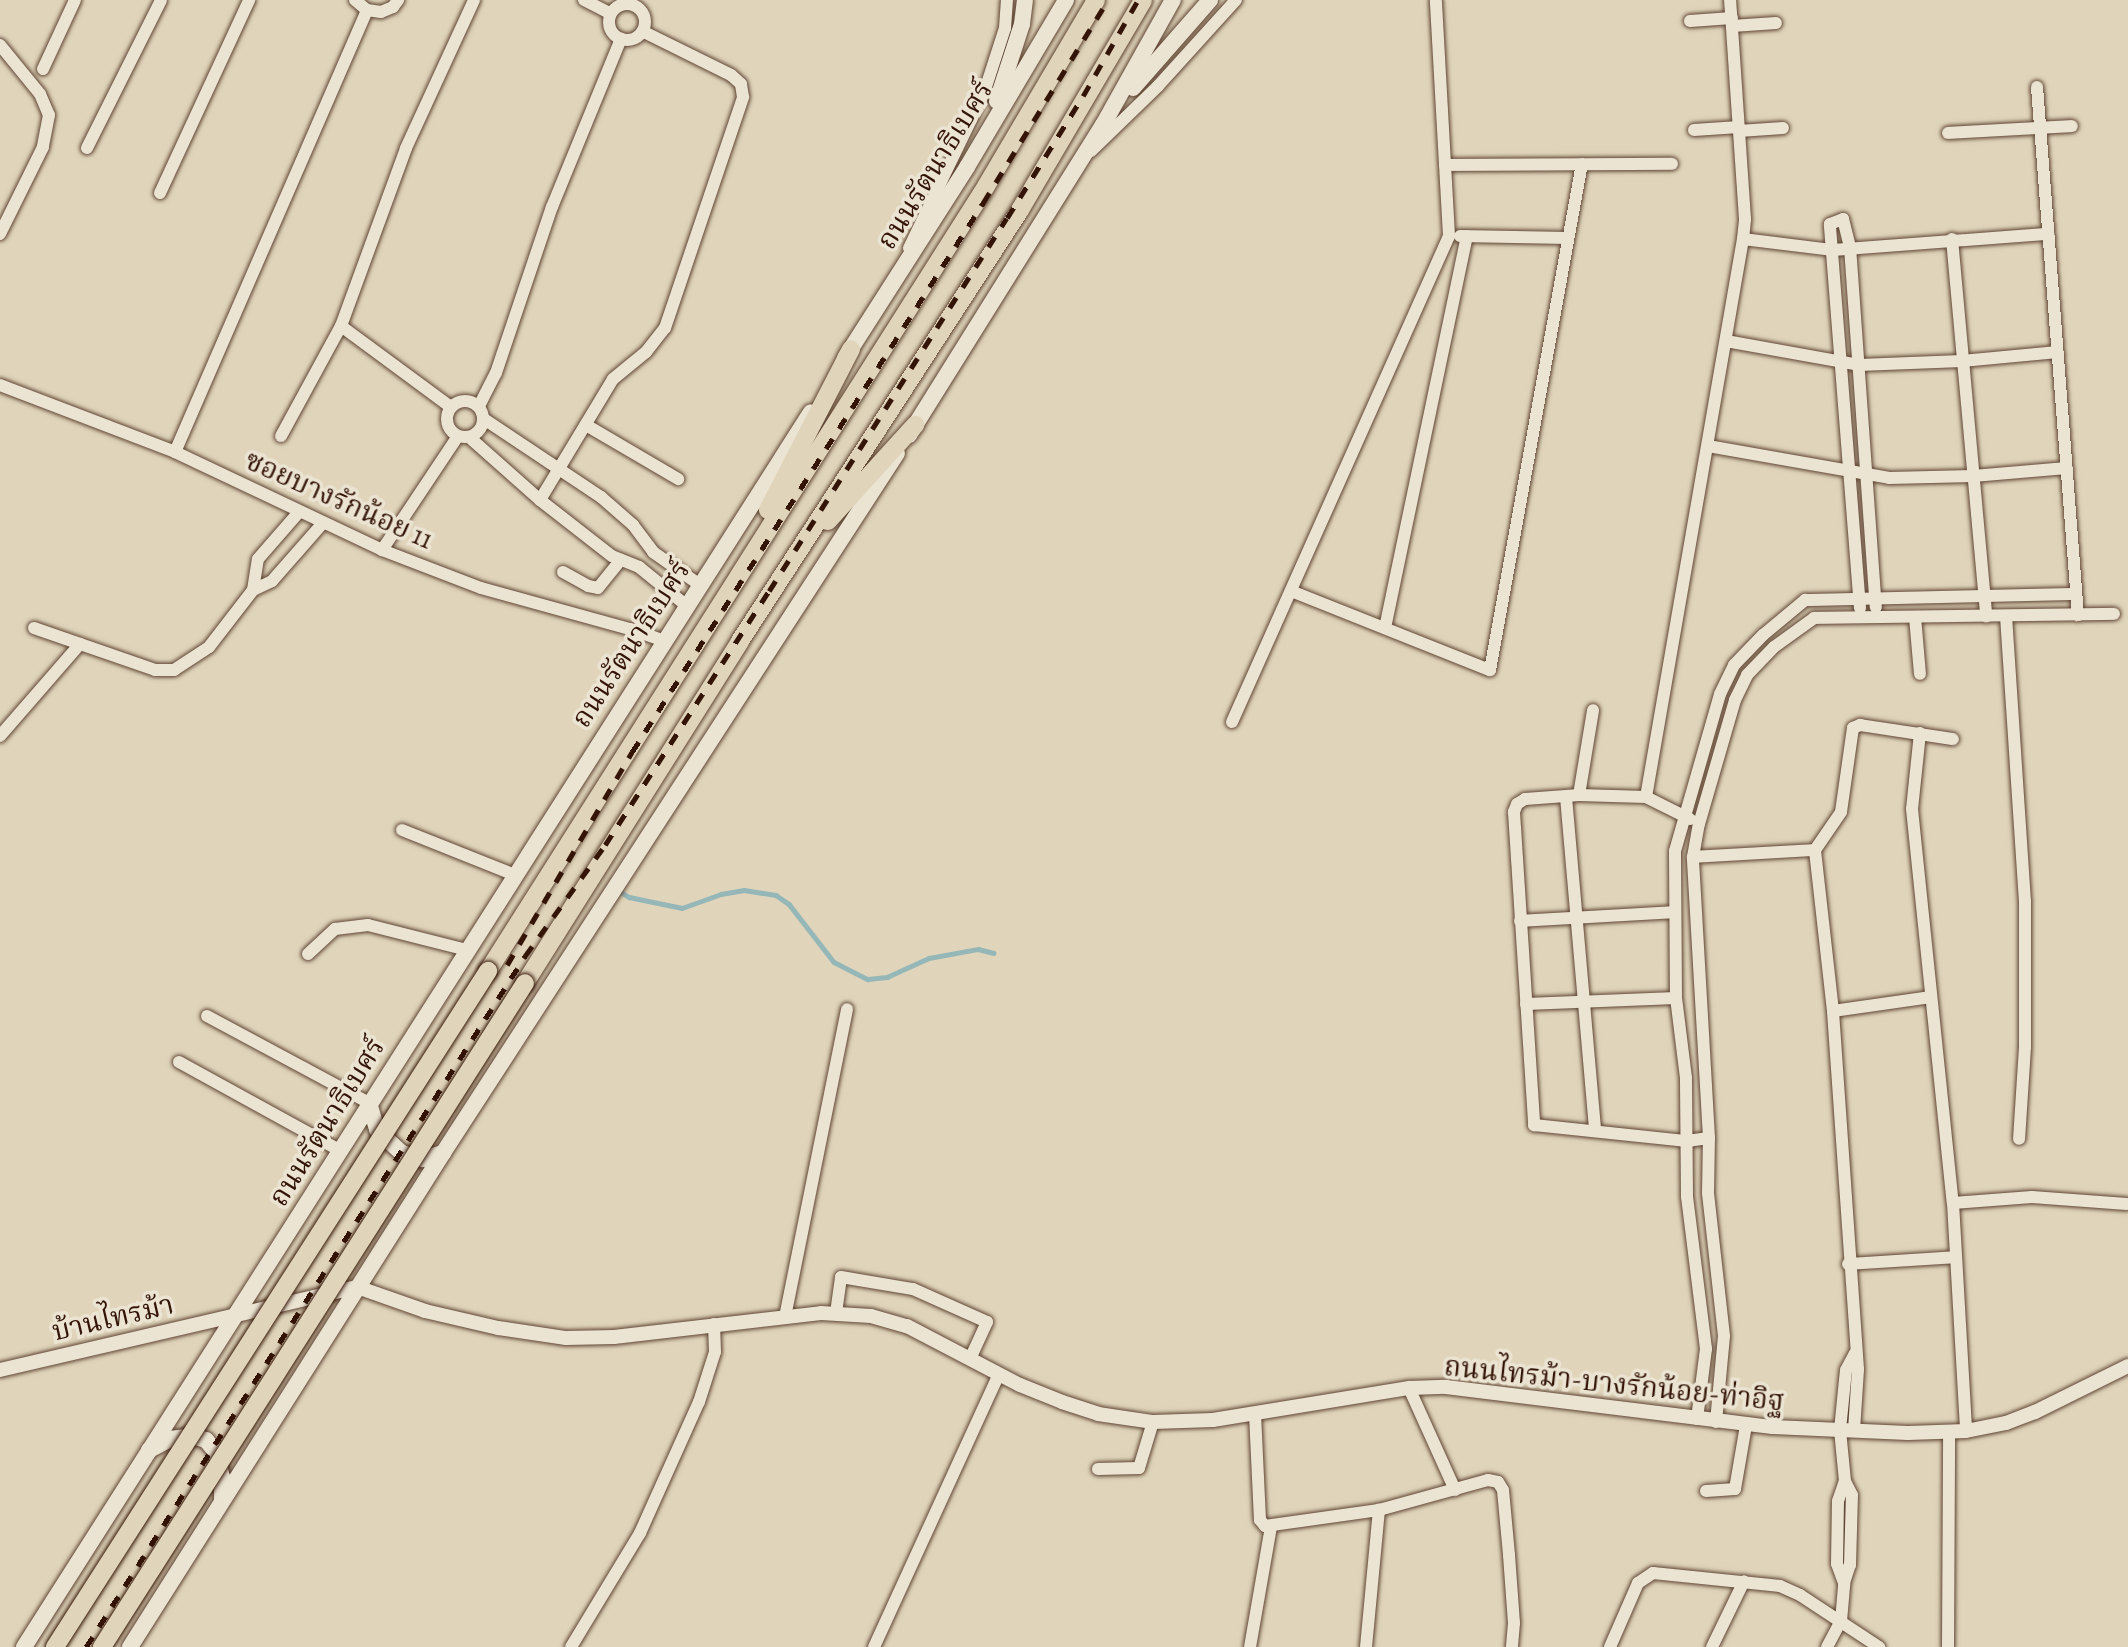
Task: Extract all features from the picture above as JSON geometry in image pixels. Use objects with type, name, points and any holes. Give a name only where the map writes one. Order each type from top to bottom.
[{"type":"main road","points":[[967,167],[1010,66],[1022,23],[1025,0]]},
{"type":"main road","name":"ถนนรัตนาธิเบศร์","points":[[24,1647],[967,167],[1066,0]]},
{"type":"main road","name":"ถนนรัตนาธิเบศร์","points":[[55,1647],[982,193],[1096,0]]},
{"type":"main road","points":[[102,1647],[793,560],[1020,211],[1143,0]]},
{"type":"main road","points":[[130,1647],[443,1153],[915,425],[1081,162],[1173,0]]},
{"type":"main road","points":[[1103,125],[1210,0]]},
{"type":"main road","points":[[719,606],[851,349]]},
{"type":"main road","points":[[793,560],[915,425]]},
{"type":"main road","points":[[369,1103],[377,1130],[402,1153],[422,1159],[443,1153]]},
{"type":"main road","points":[[147,1451],[171,1439],[192,1436],[206,1440],[216,1451],[222,1477],[222,1500]]},
{"type":"street","points":[[43,69],[75,0]]},
{"type":"street","points":[[87,148],[160,0]]},
{"type":"street","points":[[355,0],[366,10],[380,12],[393,7],[398,0]]},
{"type":"street","points":[[281,436],[341,326],[406,148],[474,0]]},
{"type":"street","points":[[584,0],[611,14]]},
{"type":"street","points":[[893,283],[984,93],[1005,28],[1007,0]]},
{"type":"street","points":[[1081,162],[1158,86],[1236,0]]},
{"type":"street","points":[[1232,722],[1449,236],[1436,0]]},
{"type":"street","points":[[1646,797],[1743,239],[1745,219],[1730,0]]},
{"type":"street","points":[[160,193],[246,1]]},
{"type":"street","points":[[635,3],[643,13],[642,31],[635,38],[621,39],[610,26],[611,14],[621,5],[635,3]]},
{"type":"street","points":[[175,452],[366,10]]},
{"type":"street","points":[[1690,21],[1776,23]]},
{"type":"street","points":[[540,500],[613,379],[646,352],[665,328],[743,97],[741,85],[731,75],[642,31]]},
{"type":"street","points":[[479,406],[496,373],[552,207],[621,39]]},
{"type":"street","points":[[0,45],[40,94],[49,115],[43,147],[0,234]]},
{"type":"street","points":[[2037,87],[2078,615]]},
{"type":"street","points":[[1948,133],[2072,126]]},
{"type":"street","points":[[1694,130],[1783,128]]},
{"type":"street","points":[[1291,591],[1490,670],[1581,164]]},
{"type":"street","points":[[1445,165],[1672,164]]},
{"type":"street","points":[[1860,619],[1843,362],[1830,224],[1843,219],[1850,247],[1877,618]]},
{"type":"street","points":[[1743,239],[1833,250],[1952,239],[2048,234]]},
{"type":"street","points":[[1449,236],[1568,238]]},
{"type":"street","points":[[1385,628],[1467,236]]},
{"type":"street","points":[[1952,239],[1986,616]]},
{"type":"street","points":[[341,326],[451,407]]},
{"type":"street","points":[[1726,341],[1859,365],[1962,361],[2058,352]]},
{"type":"street","name":"ซอยบางรักน้อย 11","points":[[0,385],[175,452],[382,550],[481,588],[631,629],[664,641]]},
{"type":"street","points":[[451,407],[468,400],[479,406],[484,419],[601,498],[633,525],[653,551],[700,585]]},
{"type":"street","points":[[451,407],[447,423],[540,500],[621,560],[639,567],[687,606]]},
{"type":"street","points":[[382,550],[464,436],[480,431],[484,419]]},
{"type":"street","points":[[586,425],[678,479]]},
{"type":"street","points":[[1708,446],[1868,476],[1973,476],[2067,468]]},
{"type":"street","points":[[253,590],[258,559],[299,512]]},
{"type":"street","points":[[34,628],[155,670],[174,670],[209,646],[253,590],[272,581],[323,523]]},
{"type":"street","points":[[563,572],[588,586],[598,588],[621,560]]},
{"type":"street","points":[[1697,1419],[1706,1349],[1689,1221],[1686,1079],[1676,998],[1675,851],[1720,694],[1734,666],[1763,635],[1805,600],[1860,601],[2076,594]]},
{"type":"street","points":[[1716,1422],[1724,1336],[1708,1193],[1709,1138],[1693,857],[1699,824],[1735,700],[1747,675],[1774,647],[1814,618],[2113,614]]},
{"type":"street","points":[[2006,616],[2025,901],[2025,1046],[2019,1139]]},
{"type":"street","points":[[1914,617],[1920,674]]},
{"type":"street","points":[[0,736],[80,644]]},
{"type":"street","points":[[1593,710],[1573,796],[1576,919],[1595,1129]]},
{"type":"street","points":[[1827,1647],[1841,1621],[1844,1583],[1837,1564],[1838,1502],[1845,1481],[1847,1430],[1858,1378],[1848,1264],[1833,1011],[1815,850],[1841,812],[1853,728],[1860,725],[1953,739]]},
{"type":"street","points":[[1920,733],[1912,809],[1952,1203],[1966,1431]]},
{"type":"street","points":[[1699,824],[1646,797],[1573,796],[1525,799],[1517,804],[1514,812],[1534,1125],[1595,1129],[1688,1141],[1709,1138]]},
{"type":"street","points":[[402,830],[515,875]]},
{"type":"street","points":[[1693,857],[1815,850]]},
{"type":"street","points":[[1520,921],[1675,912]]},
{"type":"street","points":[[308,954],[335,929],[368,925],[467,950]]},
{"type":"street","points":[[1833,1011],[1931,997]]},
{"type":"street","points":[[1526,1004],[1676,998]]},
{"type":"street","points":[[785,1317],[847,1009]]},
{"type":"street","points":[[208,1016],[369,1103]]},
{"type":"street","points":[[179,1062],[341,1151]]},
{"type":"street","points":[[1952,1203],[2032,1197],[2127,1204]]},
{"type":"street","points":[[1848,1264],[1956,1257]]},
{"type":"street","points":[[836,1313],[841,1277],[913,1289],[987,1322],[970,1359]]},
{"type":"street","points":[[237,1313],[357,1287]]},
{"type":"street","name":"ถนนไทรม้า-บางรักน้อย-ท่าอิฐ","points":[[357,1287],[425,1311],[552,1337],[614,1337],[714,1324],[836,1313],[871,1316],[906,1326],[999,1374],[1098,1414],[1153,1422],[1206,1421],[1409,1388],[1476,1389],[1746,1425],[1949,1432],[2006,1423],[2035,1412],[2128,1366]]},
{"type":"street","name":"บ้านไทรม้า","points":[[0,1370],[237,1313]]},
{"type":"street","points":[[571,1647],[640,1533],[699,1402],[715,1352],[714,1324]]},
{"type":"street","points":[[874,1647],[999,1374]]},
{"type":"street","points":[[1409,1388],[1455,1490]]},
{"type":"street","points":[[1255,1414],[1260,1520],[1265,1526],[1379,1510],[1492,1480],[1498,1482],[1503,1490],[1514,1623],[1512,1647]]},
{"type":"street","points":[[1098,1469],[1139,1468],[1153,1422]]},
{"type":"street","points":[[1706,1491],[1735,1489],[1746,1425]]},
{"type":"street","points":[[1948,1647],[1949,1432]]},
{"type":"street","points":[[1366,1647],[1379,1510]]},
{"type":"street","points":[[1250,1647],[1271,1527]]},
{"type":"street","points":[[1610,1647],[1639,1583],[1646,1574],[1744,1581],[1790,1589],[1880,1647]]},
{"type":"street","points":[[1712,1647],[1744,1581]]},
{"type":"waterway","points":[[619,891],[629,897],[682,908],[721,894],[744,890],[776,895],[789,904],[834,962],[868,979],[887,977],[929,958],[978,949],[994,953]]},
{"type":"railway","points":[[507,965],[632,752],[983,203],[1108,0]]},
{"type":"railway","points":[[86,1647],[525,956],[605,845],[769,591],[1007,218],[1083,96],[1138,0]]}]
